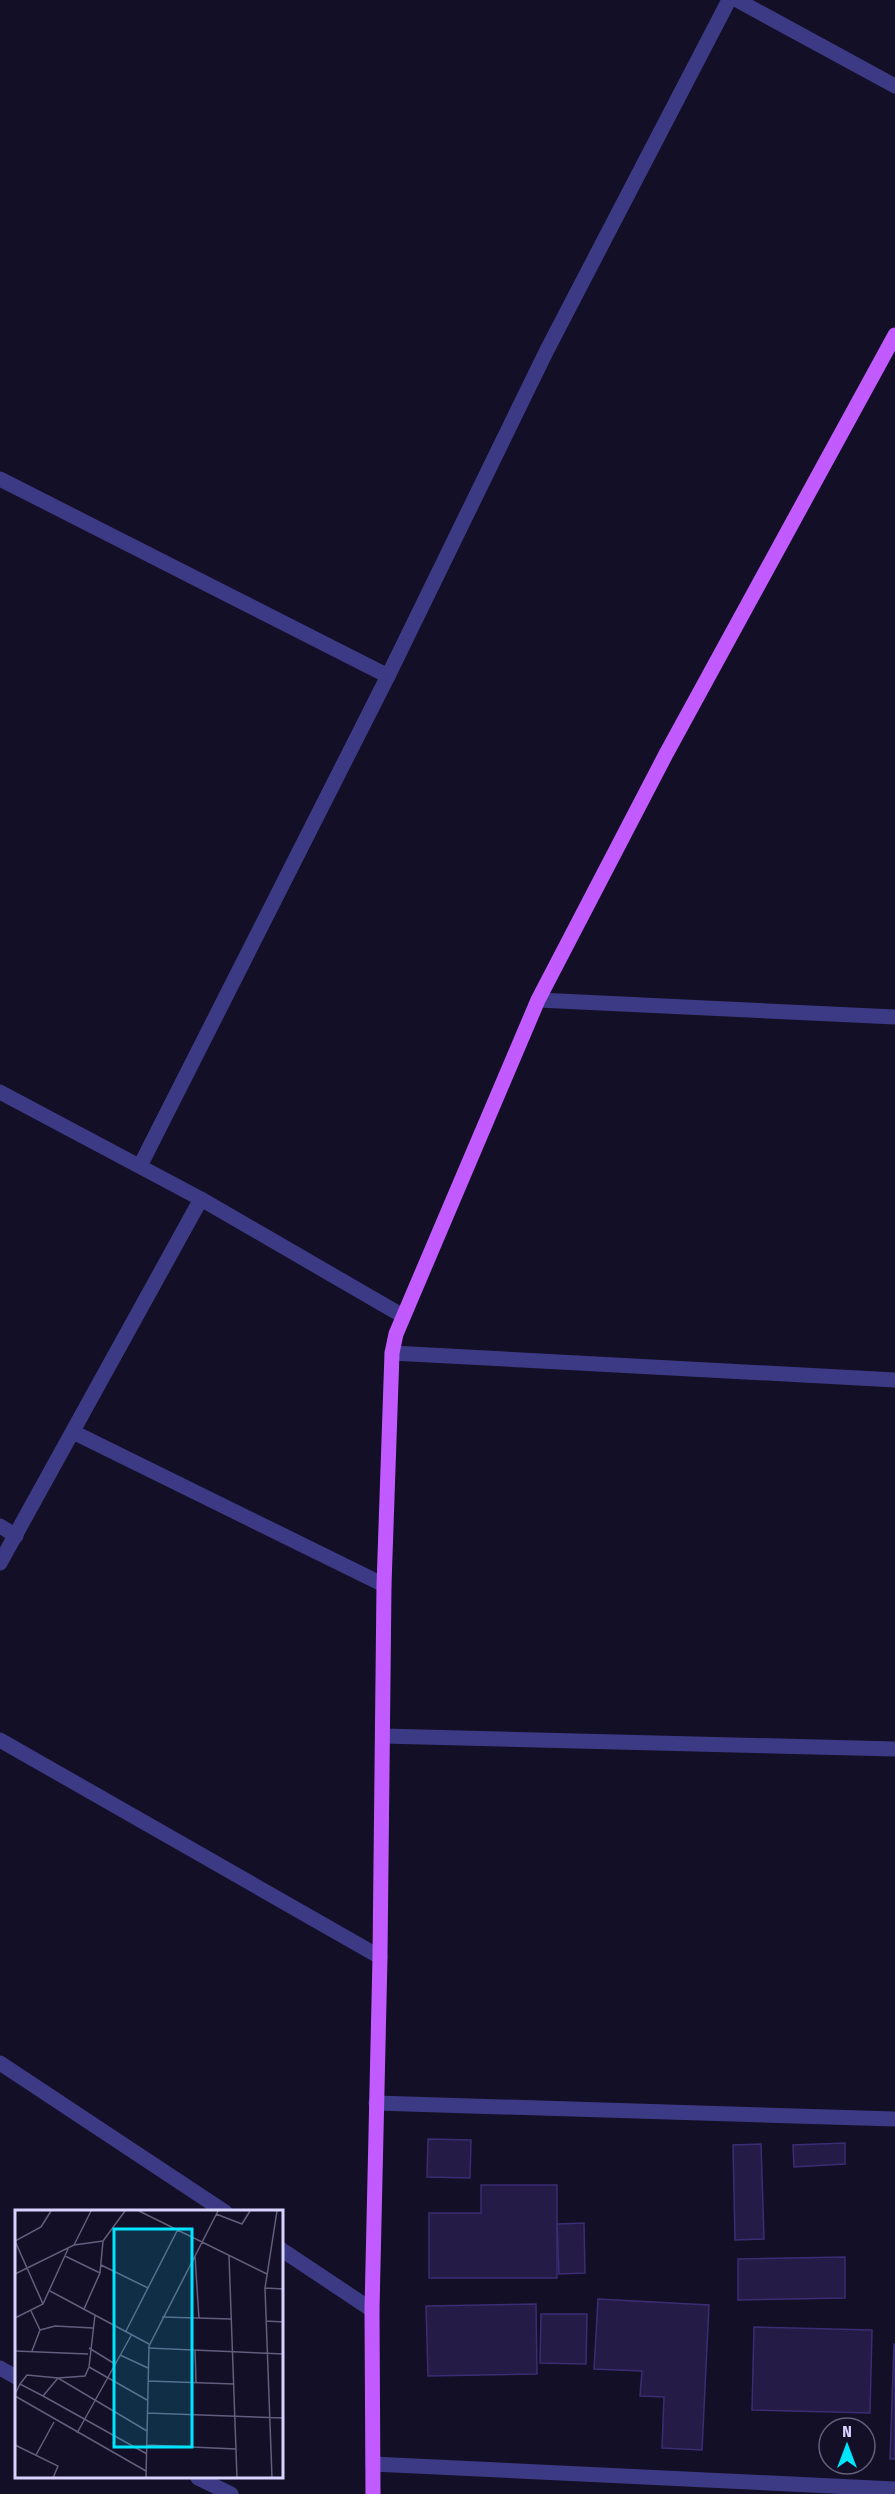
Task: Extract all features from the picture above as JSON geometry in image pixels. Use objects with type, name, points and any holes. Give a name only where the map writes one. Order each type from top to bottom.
[{"type":"main road","points":[[373,2494],[372,2310],[380,1957],[384,1585],[392,1353],[403,1316],[538,1000],[666,754],[895,335]]},
{"type":"street","points":[[140,1166],[388,676],[547,350],[729,0]]},
{"type":"street","points":[[738,0],[895,86]]},
{"type":"street","points":[[0,479],[388,676]]},
{"type":"street","points":[[538,1000],[895,1017]]},
{"type":"street","points":[[0,1092],[201,1199],[403,1316]]},
{"type":"street","points":[[0,1563],[201,1199]]},
{"type":"street","points":[[392,1353],[895,1380]]},
{"type":"street","points":[[73,1432],[384,1585]]},
{"type":"street","points":[[0,1526],[16,1536]]},
{"type":"street","points":[[383,1736],[895,1749]]},
{"type":"street","points":[[0,1740],[380,1957]]},
{"type":"street","points":[[0,2062],[222,2210]]},
{"type":"street","points":[[376,2103],[895,2119]]},
{"type":"street","points":[[284,2251],[372,2310]]},
{"type":"street","points":[[0,2368],[15,2376]]},
{"type":"street","points":[[373,2464],[895,2489]]},
{"type":"street","points":[[200,2479],[231,2494]]},
{"type":"building","points":[[428,2139],[471,2140],[470,2178],[427,2177]]},
{"type":"building","points":[[845,2143],[845,2164],[794,2167],[793,2145]]},
{"type":"building","points":[[761,2144],[764,2239],[735,2240],[733,2145]]},
{"type":"building","points":[[481,2185],[557,2185],[557,2278],[429,2278],[429,2213],[481,2213]]},
{"type":"building","points":[[584,2223],[585,2273],[559,2274],[557,2224]]},
{"type":"building","points":[[845,2257],[845,2298],[738,2300],[738,2259]]},
{"type":"building","points":[[598,2299],[709,2305],[702,2450],[662,2448],[664,2397],[640,2396],[642,2371],[594,2369]]},
{"type":"building","points":[[536,2304],[537,2374],[428,2376],[426,2306]]},
{"type":"building","points":[[541,2314],[587,2314],[586,2364],[540,2363]]},
{"type":"building","points":[[754,2327],[872,2330],[870,2413],[752,2410]]},
{"type":"building","points":[[894,2344],[895,2459],[890,2459]]}]
